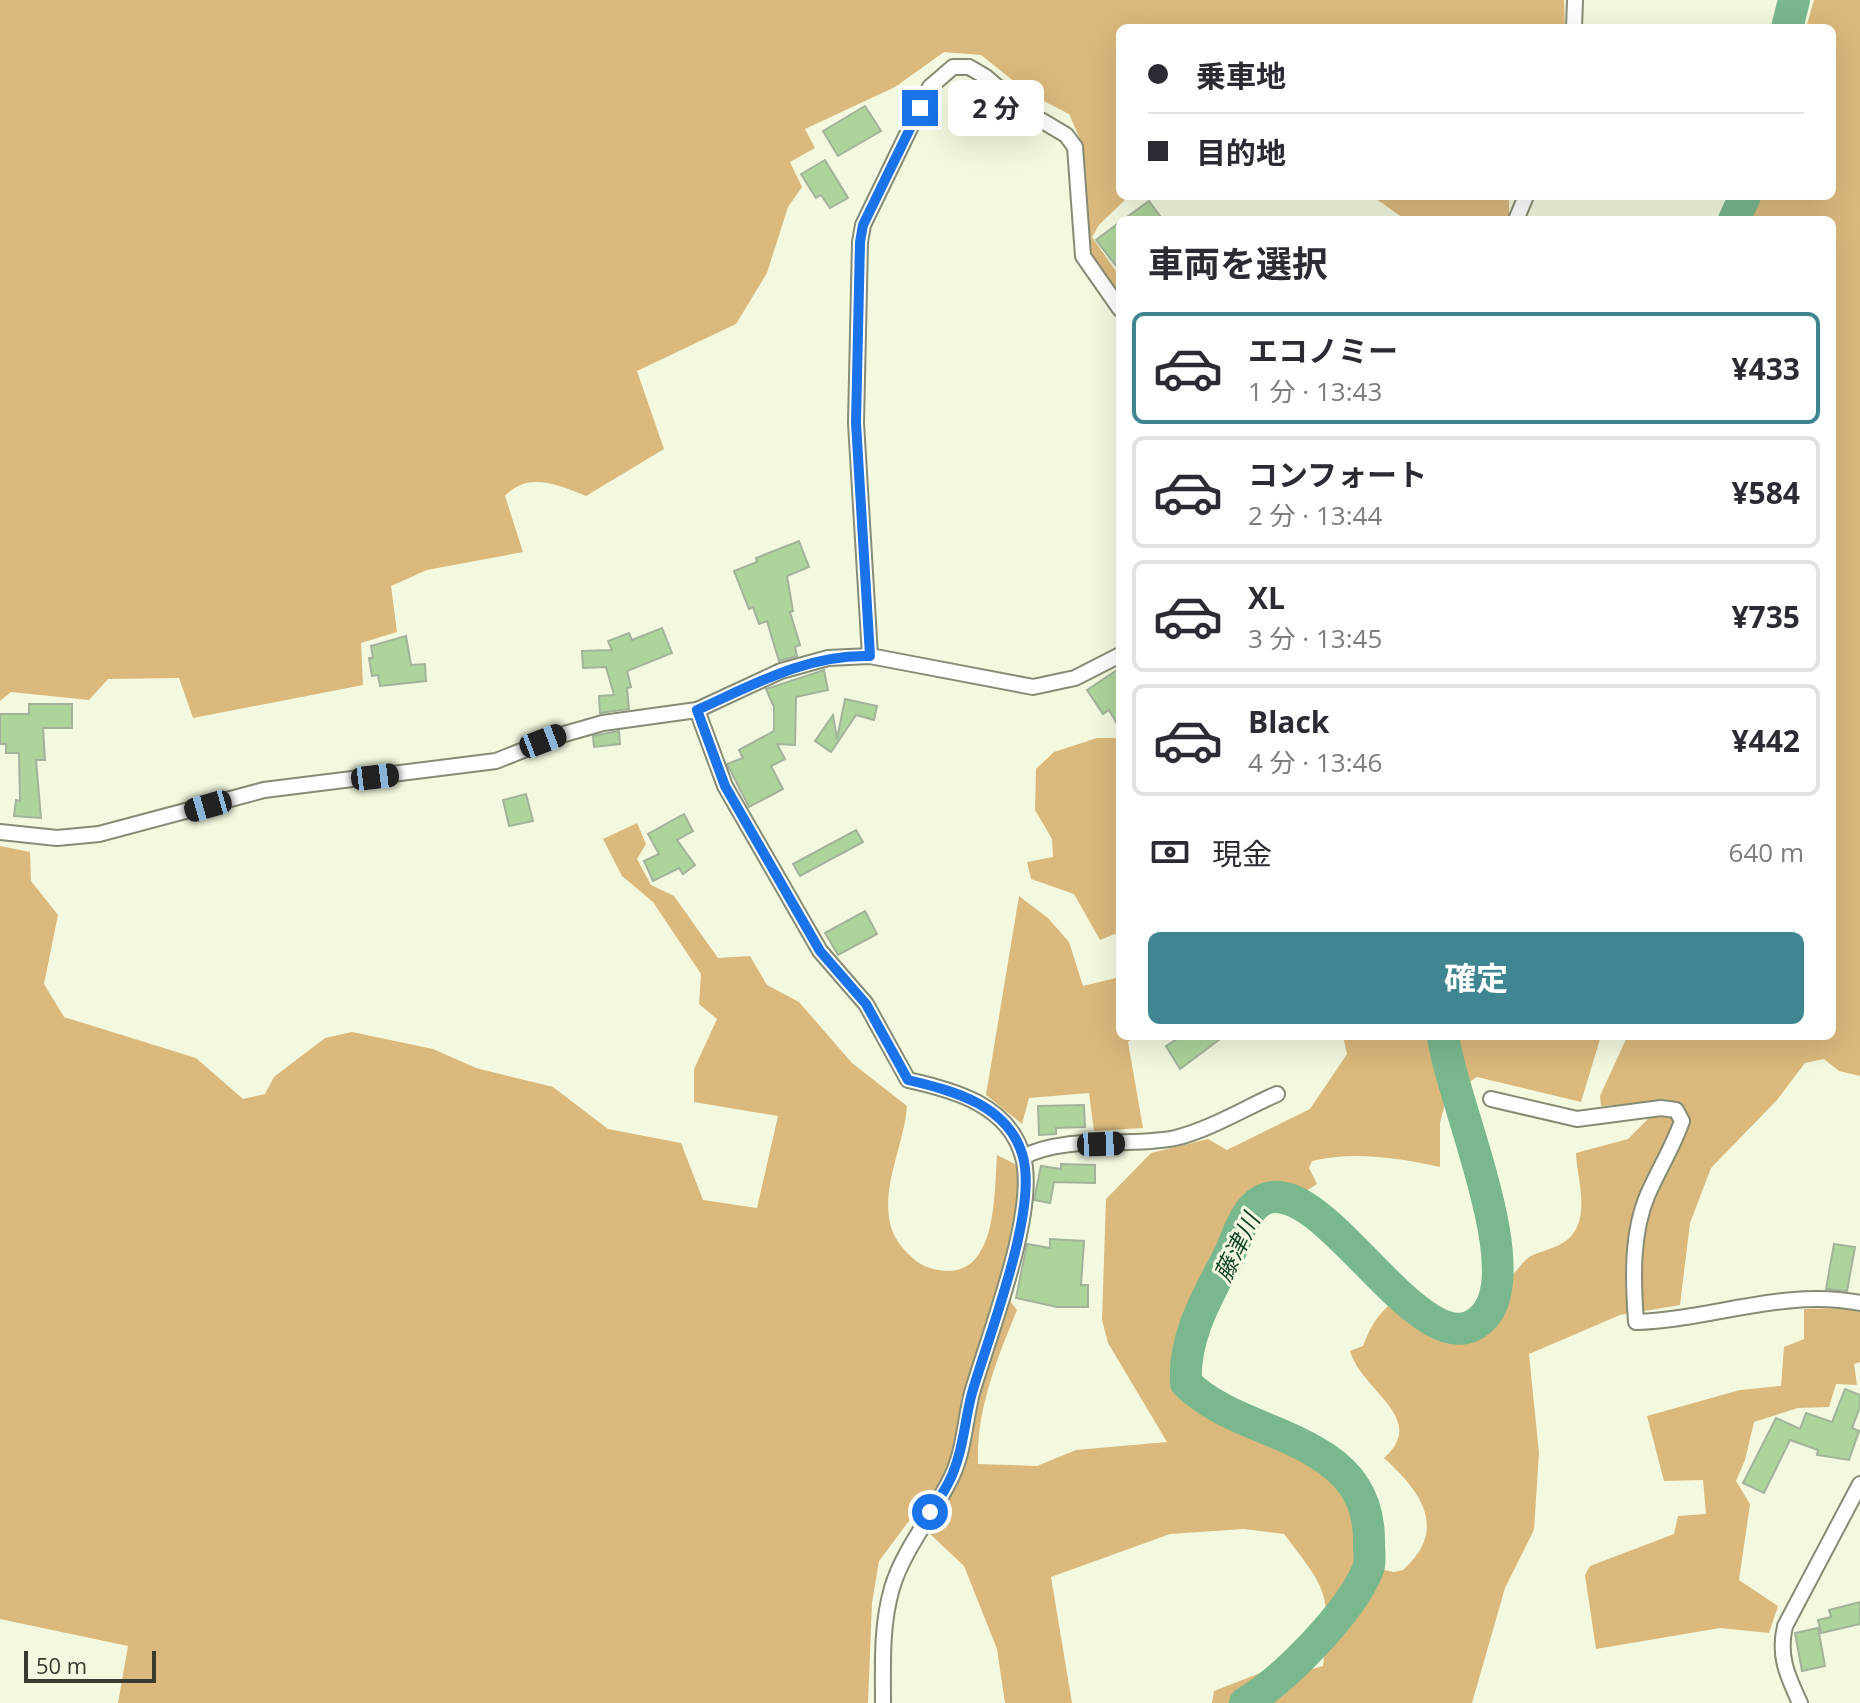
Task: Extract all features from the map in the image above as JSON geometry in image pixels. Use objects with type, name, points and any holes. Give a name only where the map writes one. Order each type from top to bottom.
[{"type":"street","points":[[1574,24],[1575,0]]},
{"type":"street","points":[[870,656],[857,439],[860,242],[863,225],[930,87],[953,67],[969,67],[986,77],[1024,110],[1066,135],[1075,147],[1083,256],[1116,303]]},
{"type":"street","points":[[0,832],[57,838],[99,834],[264,790],[496,761],[561,735],[603,723],[697,710],[781,671],[828,658],[870,656],[1033,687],[1075,678],[1116,657]]},
{"type":"street","points":[[697,710],[725,786],[820,951],[866,1004],[908,1080],[957,1091],[987,1107],[1008,1128],[1023,1157],[1024,1202],[1013,1258],[972,1393],[956,1467],[893,1584],[884,1619],[883,1703]]},
{"type":"street","points":[[1023,1157],[1040,1148],[1142,1143],[1180,1137],[1277,1094]]},
{"type":"street","points":[[1491,1099],[1577,1119],[1661,1108],[1676,1110],[1682,1121],[1669,1158],[1647,1195],[1634,1253],[1636,1322],[1670,1321],[1755,1305],[1824,1300],[1860,1303]]},
{"type":"street","points":[[1800,1703],[1783,1667],[1780,1645],[1785,1626],[1860,1484]]},
{"type":"shaded area","points":[[0,0],[1564,0],[1565,24],[1116,24],[1116,200],[1125,200],[1099,225],[1092,237],[1116,271],[1116,293],[1092,259],[1084,238],[1080,139],[1069,114],[1030,94],[981,55],[944,52],[895,87],[805,129],[815,148],[790,162],[802,187],[788,207],[767,273],[736,324],[637,371],[664,449],[586,496],[544,482],[514,488],[505,496],[523,552],[427,570],[391,586],[397,632],[361,643],[363,685],[193,718],[179,678],[108,679],[89,700],[11,692],[0,701]]},
{"type":"shaded area","points":[[1814,0],[1860,0],[1860,1076],[1839,1071],[1824,1059],[1805,1063],[1777,1100],[1711,1168],[1690,1223],[1680,1305],[1620,1315],[1529,1354],[1539,1453],[1534,1530],[1505,1588],[1472,1703],[1212,1703],[1214,1691],[1268,1670],[1305,1671],[1323,1666],[1326,1608],[1318,1582],[1284,1534],[1244,1529],[1170,1534],[1051,1577],[1072,1703],[1005,1703],[997,1649],[964,1566],[912,1517],[879,1561],[872,1603],[868,1703],[118,1703],[128,1646],[0,1619],[0,846],[30,852],[31,881],[58,915],[44,984],[64,1017],[196,1058],[243,1099],[265,1094],[274,1077],[325,1038],[352,1032],[433,1049],[476,1068],[553,1087],[608,1129],[681,1143],[703,1200],[757,1208],[778,1116],[694,1102],[694,1069],[717,1019],[699,1004],[701,974],[653,902],[622,876],[603,839],[637,823],[646,844],[637,859],[651,885],[674,896],[718,958],[750,956],[767,985],[799,1002],[852,1063],[907,1106],[890,1182],[888,1212],[893,1233],[911,1256],[927,1267],[950,1271],[967,1266],[979,1254],[987,1237],[995,1195],[997,1155],[1017,1165],[1018,1205],[998,1285],[1017,1310],[984,1404],[978,1464],[1037,1466],[1076,1450],[1167,1442],[1108,1343],[1102,1320],[1106,1199],[1151,1153],[1208,1139],[1227,1150],[1310,1109],[1347,1054],[1344,1040],[1600,1040],[1581,1102],[1477,1077],[1447,1096],[1440,1123],[1440,1167],[1376,1157],[1328,1158],[1312,1161],[1309,1168],[1317,1184],[1300,1195],[1279,1191],[1259,1197],[1250,1206],[1228,1243],[1185,1333],[1180,1367],[1192,1399],[1261,1429],[1311,1455],[1332,1470],[1350,1487],[1361,1505],[1366,1535],[1364,1566],[1394,1572],[1403,1570],[1425,1539],[1427,1525],[1424,1510],[1408,1483],[1384,1458],[1396,1444],[1399,1430],[1396,1417],[1357,1366],[1350,1351],[1363,1346],[1371,1328],[1386,1308],[1411,1292],[1444,1310],[1467,1312],[1488,1300],[1529,1257],[1563,1243],[1573,1234],[1581,1210],[1576,1153],[1628,1139],[1648,1119],[1646,1103],[1601,1106],[1600,1096],[1626,1040],[1836,1040],[1836,216],[1747,216],[1756,200],[1836,200],[1836,24],[1807,24]]},
{"type":"shaded area","points":[[1378,200],[1509,200],[1509,212],[1513,216],[1400,216]]},
{"type":"shaded area","points":[[1097,738],[1116,738],[1116,934],[1100,940],[1074,894],[1031,879],[1027,862],[1053,857],[1052,839],[1035,810],[1036,769],[1054,752]]},
{"type":"shaded area","points":[[1019,896],[1048,918],[1069,942],[1083,986],[1116,978],[1116,1040],[1130,1040],[1128,1042],[1143,1128],[1094,1131],[1089,1093],[1029,1098],[1022,1124],[986,1095]]},
{"type":"shaded area","points":[[1843,1308],[1860,1312],[1860,1362],[1854,1364],[1857,1385],[1836,1384],[1829,1407],[1798,1408],[1754,1422],[1745,1460],[1736,1481],[1750,1504],[1739,1580],[1778,1606],[1769,1633],[1720,1628],[1596,1649],[1585,1575],[1590,1566],[1674,1534],[1678,1516],[1706,1514],[1703,1480],[1664,1481],[1647,1416],[1740,1390],[1781,1386],[1784,1347],[1804,1339],[1804,1309]]},
{"type":"building","points":[[865,106],[881,131],[838,156],[823,131]]},
{"type":"building","points":[[825,160],[848,198],[830,208],[821,195],[816,198],[801,174]]},
{"type":"building","points":[[1149,201],[1160,216],[1128,216]]},
{"type":"building","points":[[1116,225],[1116,266],[1096,240]]},
{"type":"building","points":[[799,541],[809,567],[787,576],[793,611],[790,612],[800,645],[795,647],[797,656],[779,661],[767,621],[759,624],[753,607],[749,609],[734,571],[757,562],[756,558]]},
{"type":"building","points":[[662,628],[672,653],[627,671],[631,687],[627,688],[629,709],[600,713],[599,696],[614,695],[606,667],[583,668],[582,651],[612,650],[608,641],[629,633],[632,640]]},
{"type":"building","points":[[406,636],[411,665],[425,664],[426,681],[380,686],[378,675],[372,676],[371,646]]},
{"type":"building","points":[[824,670],[828,690],[796,697],[795,745],[777,744],[785,759],[771,766],[783,789],[749,807],[727,764],[743,758],[739,750],[774,731],[774,707],[766,689]]},
{"type":"building","points":[[1116,671],[1116,722],[1109,710],[1103,714],[1087,690]]},
{"type":"building","points":[[845,699],[877,706],[874,720],[856,715],[831,752],[815,741],[833,715],[837,739]]},
{"type":"building","points":[[29,704],[72,704],[72,728],[43,728],[45,760],[36,760],[41,818],[14,816],[16,800],[20,801],[19,753],[6,753],[6,744],[0,744],[0,714],[29,714]]},
{"type":"building","points":[[619,731],[620,744],[594,747],[593,736]]},
{"type":"building","points":[[526,794],[533,821],[509,826],[503,800]]},
{"type":"building","points":[[684,814],[693,831],[677,840],[695,865],[683,874],[679,868],[653,881],[644,861],[659,854],[648,834]]},
{"type":"building","points":[[856,830],[863,842],[800,876],[793,864]]},
{"type":"building","points":[[865,911],[877,934],[838,955],[825,933]]},
{"type":"building","points":[[1176,1040],[1219,1040],[1180,1069],[1166,1046]]},
{"type":"building","points":[[1084,1105],[1085,1127],[1056,1128],[1056,1134],[1039,1135],[1038,1106]]},
{"type":"building","points":[[1061,1164],[1095,1165],[1095,1183],[1054,1182],[1050,1203],[1034,1200],[1041,1166],[1061,1169]]},
{"type":"building","points":[[1050,1239],[1084,1241],[1081,1285],[1088,1285],[1088,1307],[1057,1307],[1016,1298],[1027,1244],[1050,1248]]},
{"type":"building","points":[[1834,1244],[1855,1247],[1847,1291],[1826,1289]]},
{"type":"building","points":[[1845,1389],[1860,1395],[1860,1407],[1852,1428],[1859,1431],[1849,1460],[1817,1455],[1818,1450],[1790,1440],[1764,1493],[1743,1483],[1776,1418],[1800,1429],[1806,1413],[1832,1422]]},
{"type":"building","points":[[1860,1602],[1860,1624],[1821,1633],[1818,1620],[1831,1617],[1829,1610]]},
{"type":"building","points":[[1818,1628],[1825,1666],[1802,1671],[1795,1633]]},
{"type":"waterway","name":"藤津川","points":[[1788,24],[1794,0]]},
{"type":"waterway","name":"藤津川","points":[[1736,216],[1743,200]]},
{"type":"waterway","name":"藤津川","points":[[1245,1703],[1297,1662],[1347,1605],[1369,1566],[1369,1532],[1359,1496],[1346,1475],[1336,1466],[1308,1448],[1217,1406],[1186,1383],[1193,1332],[1250,1211],[1261,1201],[1286,1198],[1314,1214],[1406,1301],[1436,1322],[1463,1328],[1487,1313],[1496,1289],[1497,1257],[1492,1219],[1444,1040]]},
{"type":"route","points":[[920,108],[863,225],[860,242],[856,423],[870,656],[828,658],[781,671],[697,710],[725,786],[820,951],[866,1004],[908,1080],[957,1091],[987,1107],[1008,1128],[1023,1157],[1024,1202],[1013,1258],[972,1393],[956,1467],[930,1512]]}]
